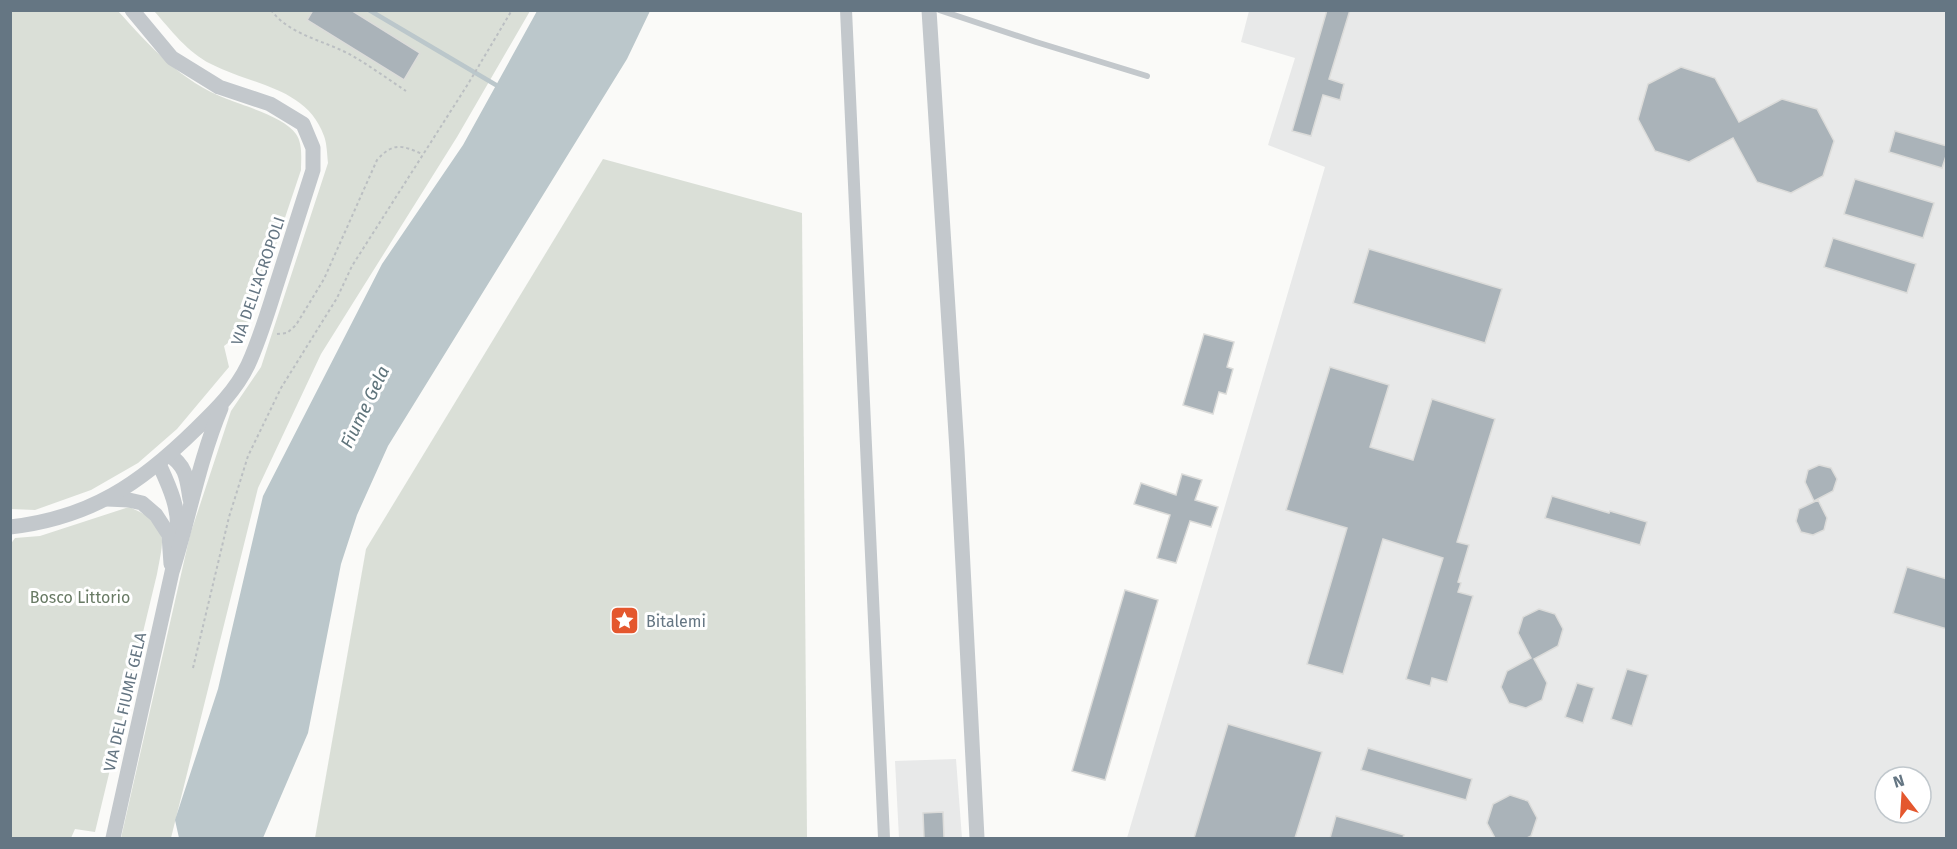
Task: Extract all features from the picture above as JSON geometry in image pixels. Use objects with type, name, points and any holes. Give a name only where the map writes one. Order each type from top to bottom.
[{"type":"street","name":"VIA DELL'ACROPOLI","points":[[10,527],[58,519],[107,499],[164,460],[223,403],[247,367],[263,328],[313,170],[313,148],[303,124],[270,104],[219,87],[172,58],[132,10]]},
{"type":"street","points":[[846,10],[884,838]]},
{"type":"street","points":[[929,10],[957,450],[977,838]]},
{"type":"street","points":[[172,573],[184,536],[190,502],[212,430],[223,403]]},
{"type":"street","points":[[172,573],[178,514],[168,484],[164,460],[179,461],[184,470],[190,502]]},
{"type":"street","points":[[107,499],[142,503],[156,514],[169,535],[172,573]]},
{"type":"street","name":"VIA DEL FIUME GELA","points":[[113,838],[172,573]]},
{"type":"lane","points":[[939,10],[1147,76]]},
{"type":"path","points":[[272,10],[278,20],[299,32],[352,55],[406,91]]},
{"type":"path","points":[[193,668],[229,517],[248,456],[281,388],[337,298],[352,266],[481,64],[512,10]]},
{"type":"path","points":[[263,328],[275,335],[287,333],[296,325],[324,279],[377,160],[387,149],[402,147],[422,154]]},
{"type":"shaded area","points":[[1249,11],[1946,11],[1946,838],[1127,838],[1325,167],[1268,145],[1295,58],[1241,42]]},
{"type":"shaded area","points":[[956,759],[962,838],[899,838],[895,761]]},
{"type":"green space","points":[[11,11],[118,11],[167,62],[195,83],[210,92],[275,118],[291,128],[300,142],[301,152],[301,170],[245,337],[233,339],[224,346],[229,367],[177,429],[138,463],[91,490],[35,510],[11,509]]},
{"type":"green space","points":[[154,11],[530,11],[457,137],[321,354],[258,488],[171,838],[121,838],[190,535],[231,411],[261,367],[328,163],[324,136],[316,120],[305,107],[276,90],[202,59],[180,40]]},
{"type":"green space","points":[[603,159],[802,213],[807,838],[315,838],[366,549]]},
{"type":"green space","name":"Bosco Littorio","points":[[129,507],[152,519],[158,526],[162,541],[157,574],[95,832],[75,829],[71,838],[11,838],[10,545],[15,538],[40,536]]},
{"type":"water","name":"Fiume Gela","points":[[537,11],[650,11],[627,59],[388,446],[357,515],[341,564],[308,733],[263,838],[179,838],[175,820],[218,689],[263,496],[382,264],[463,145]]},
{"type":"building","points":[[313,10],[351,10],[420,53],[404,80],[307,20]]},
{"type":"building","points":[[1327,10],[1350,10],[1329,79],[1344,84],[1340,100],[1323,95],[1311,136],[1292,131]]},
{"type":"building","points":[[1681,67],[1715,78],[1739,122],[1782,99],[1817,109],[1834,141],[1823,176],[1791,193],[1757,182],[1733,138],[1689,162],[1655,151],[1638,119],[1648,84]]},
{"type":"building","points":[[1895,131],[1947,146],[1942,168],[1889,152]]},
{"type":"building","points":[[1855,179],[1934,203],[1923,238],[1844,214]]},
{"type":"building","points":[[1833,238],[1916,264],[1907,293],[1824,267]]},
{"type":"building","points":[[1369,249],[1502,289],[1485,343],[1353,303]]},
{"type":"building","points":[[1204,334],[1234,342],[1227,367],[1233,369],[1226,394],[1219,392],[1213,414],[1183,405]]},
{"type":"building","points":[[1330,367],[1389,385],[1370,447],[1413,460],[1432,399],[1495,419],[1457,542],[1469,545],[1458,582],[1461,583],[1458,592],[1473,596],[1447,682],[1432,678],[1430,686],[1406,679],[1443,558],[1383,539],[1343,674],[1307,664],[1347,528],[1286,510]]},
{"type":"building","points":[[1819,465],[1831,468],[1837,479],[1833,491],[1814,501],[1805,482],[1808,470]]},
{"type":"building","points":[[1182,474],[1202,480],[1195,500],[1218,507],[1211,527],[1190,521],[1176,563],[1157,558],[1170,515],[1134,504],[1141,483],[1176,495]]},
{"type":"building","points":[[1552,496],[1647,522],[1640,545],[1545,518]]},
{"type":"building","points":[[1818,500],[1827,518],[1824,530],[1813,535],[1801,532],[1796,521],[1799,509]]},
{"type":"building","points":[[1907,567],[1947,579],[1947,629],[1893,613]]},
{"type":"building","points":[[1125,590],[1158,600],[1105,780],[1072,771]]},
{"type":"building","points":[[1539,609],[1555,614],[1563,629],[1558,646],[1534,659],[1547,683],[1542,700],[1526,708],[1509,703],[1501,687],[1507,671],[1531,658],[1518,633],[1523,617]]},
{"type":"building","points":[[1627,669],[1648,675],[1632,726],[1611,719]]},
{"type":"building","points":[[1577,683],[1594,688],[1583,723],[1565,717]]},
{"type":"building","points":[[1228,724],[1322,752],[1295,838],[1194,838]]},
{"type":"building","points":[[1368,748],[1472,779],[1466,800],[1361,770]]},
{"type":"building","points":[[1510,795],[1528,801],[1537,818],[1531,836],[1527,838],[1495,838],[1487,823],[1493,804]]},
{"type":"building","points":[[943,812],[944,838],[924,838],[923,813]]},
{"type":"building","points":[[1336,816],[1404,835],[1403,838],[1330,838]]},
{"type":"waterway","points":[[369,10],[496,85]]},
{"type":"place","name":"Bitalemi","points":[[625,621]]}]
